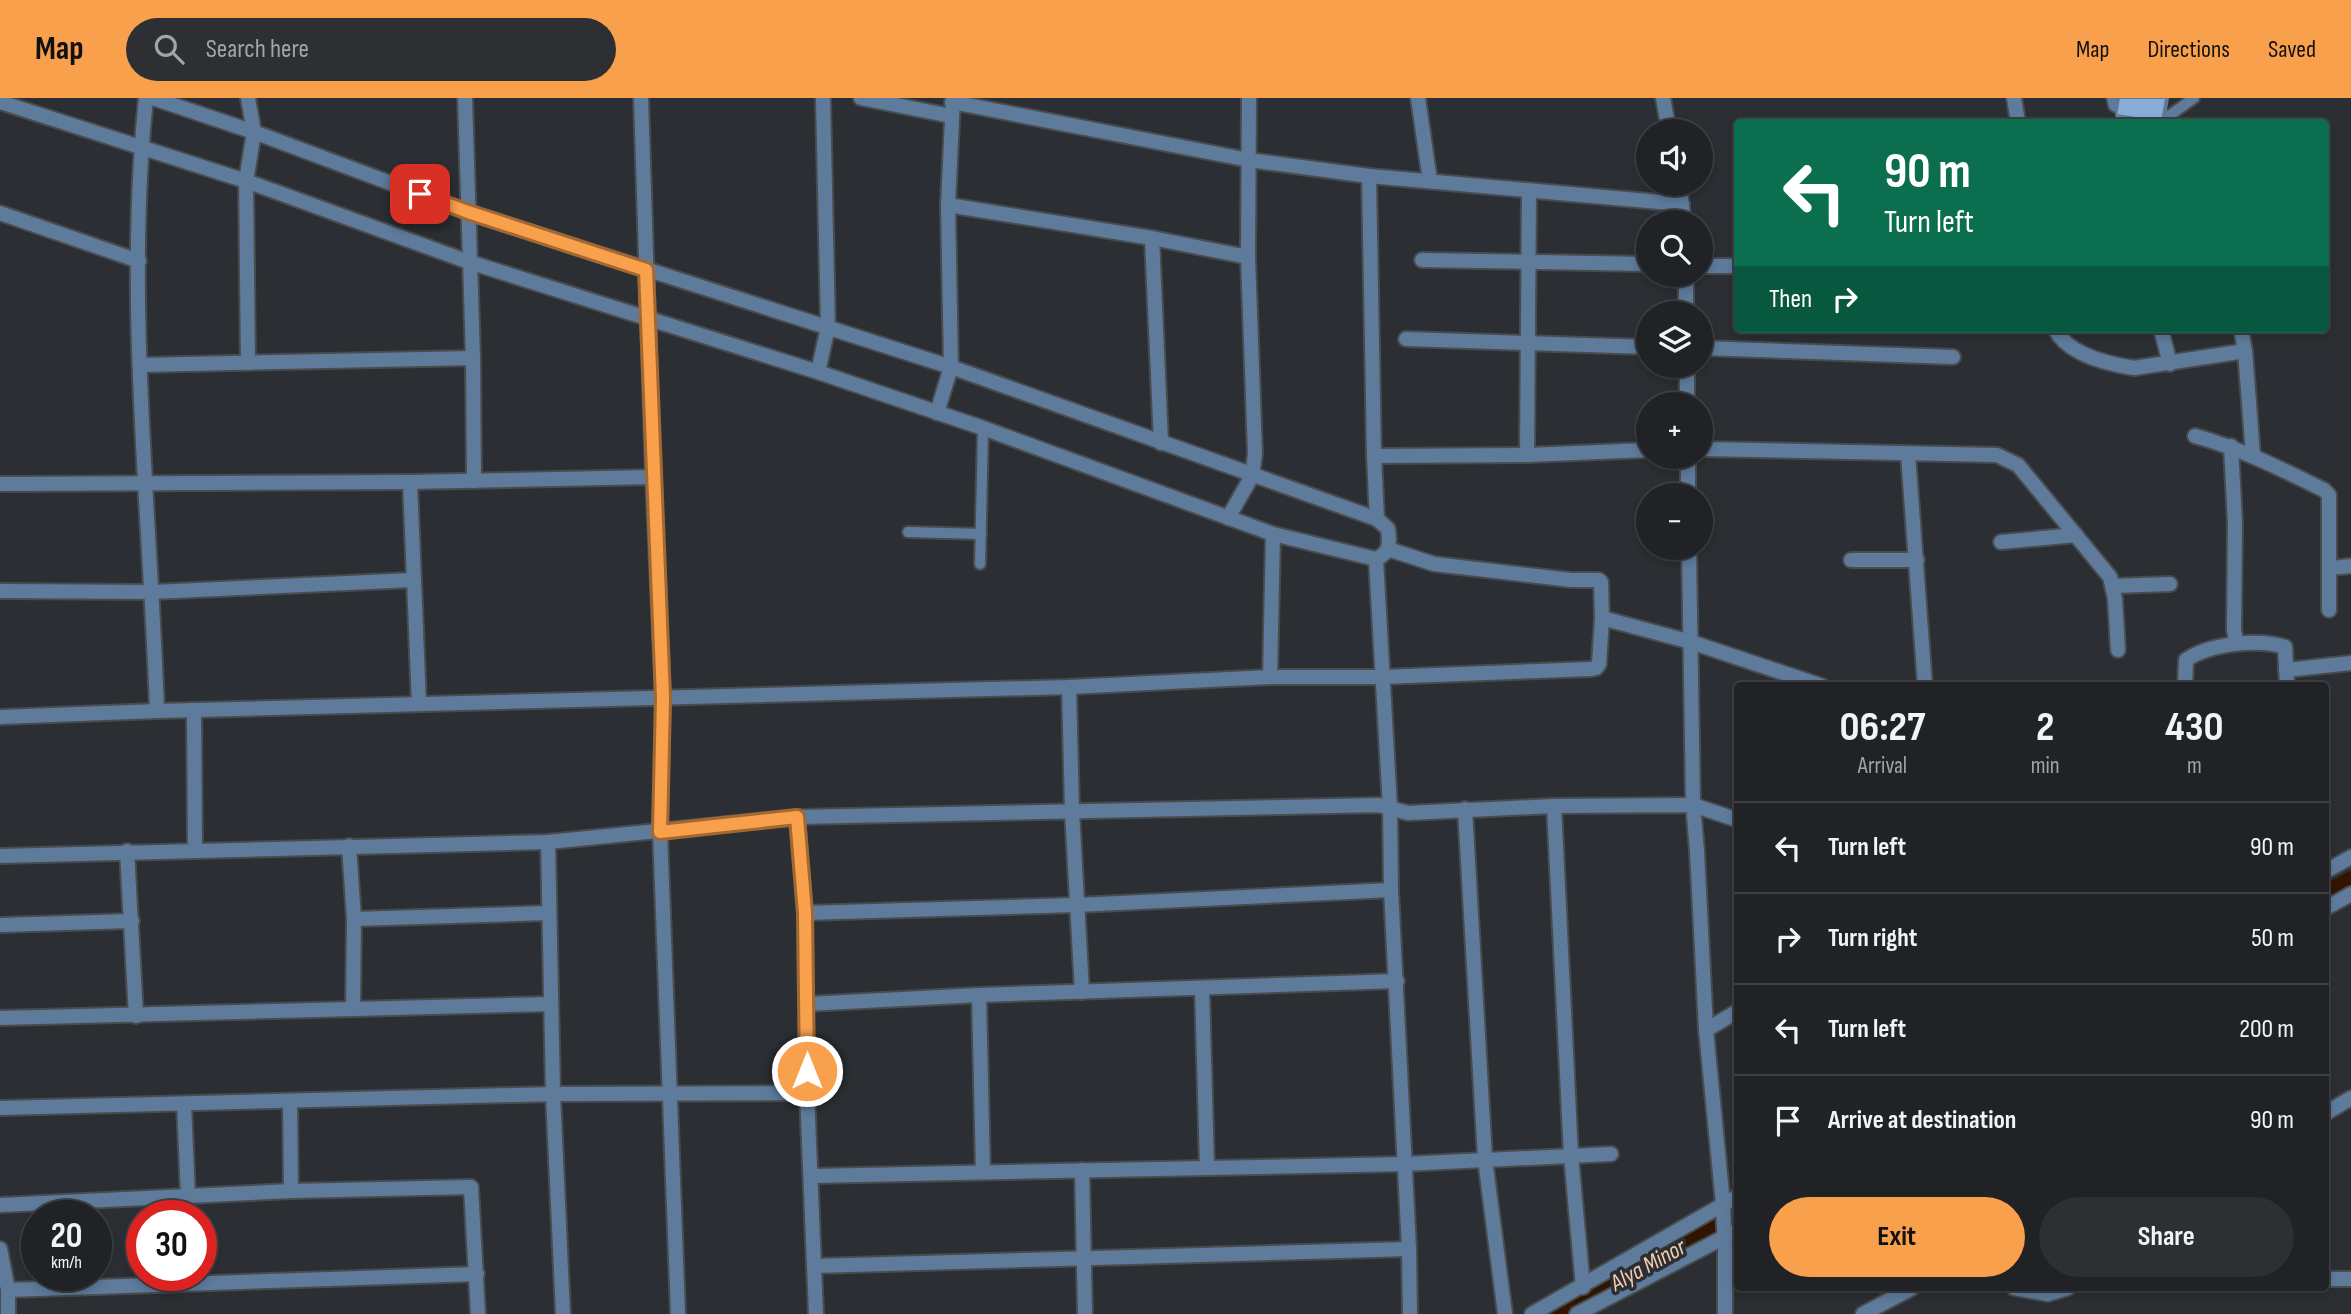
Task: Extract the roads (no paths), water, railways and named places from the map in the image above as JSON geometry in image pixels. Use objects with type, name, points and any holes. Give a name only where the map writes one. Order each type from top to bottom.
[{"type":"street","points":[[146,98],[141,147],[139,261],[141,365],[157,711]]},
{"type":"street","points":[[0,102],[246,181],[469,262],[818,372],[983,428],[1273,534],[1376,559],[1385,555],[1388,549],[1388,529],[1377,520],[951,367],[468,212],[254,132],[153,98]]},
{"type":"street","points":[[248,98],[254,132],[246,181],[248,363]]},
{"type":"street","points":[[465,98],[474,481]]},
{"type":"street","points":[[641,98],[663,698],[660,832],[678,1314]]},
{"type":"street","points":[[818,372],[828,327],[823,98]]},
{"type":"street","points":[[861,98],[952,106],[1249,160],[1369,176],[1682,204]]},
{"type":"street","points":[[1228,518],[1252,475],[1255,454],[1248,257],[1249,98]]},
{"type":"street","points":[[1418,98],[1430,181]]},
{"type":"street","points":[[1663,98],[1667,119]]},
{"type":"street","points":[[2014,98],[2018,119]]},
{"type":"street","points":[[937,413],[951,367],[948,205],[952,106]]},
{"type":"street","points":[[1369,176],[1377,520]]},
{"type":"street","points":[[1527,455],[1529,191]]},
{"type":"street","points":[[1681,196],[1683,210]]},
{"type":"street","points":[[948,205],[1152,238],[1248,257]]},
{"type":"street","points":[[0,213],[139,261]]},
{"type":"street","points":[[1152,238],[1161,443]]},
{"type":"street","points":[[1422,260],[1636,264]]},
{"type":"street","points":[[1713,266],[1734,267]]},
{"type":"street","points":[[2057,333],[2080,352],[2134,368],[2245,351]]},
{"type":"street","points":[[2162,333],[2171,364]]},
{"type":"street","points":[[2242,333],[2253,455]]},
{"type":"street","points":[[1406,339],[1636,347]]},
{"type":"street","points":[[1713,348],[1953,357]]},
{"type":"street","points":[[141,365],[473,358]]},
{"type":"street","points":[[2195,436],[2253,455],[2329,495],[2329,610]]},
{"type":"street","points":[[2231,446],[2235,523],[2234,630],[2239,642]]},
{"type":"street","points":[[1713,449],[1997,455],[2008,458],[2018,465],[2110,577],[2114,586],[2118,650]]},
{"type":"street","points":[[1374,456],[1527,455],[1636,450]]},
{"type":"street","points":[[1908,454],[1925,682]]},
{"type":"street","points":[[0,484],[410,482],[653,477]]},
{"type":"street","points":[[410,482],[419,704]]},
{"type":"street","points":[[1270,677],[1273,534]]},
{"type":"street","points":[[2001,542],[2076,535]]},
{"type":"street","points":[[0,717],[1069,687],[1270,677],[1382,677],[1594,669],[1599,664],[1602,618],[1601,582],[1597,579],[1571,580],[1434,564],[1388,549]]},
{"type":"street","points":[[1376,559],[1390,808],[1391,890],[1410,1314]]},
{"type":"street","points":[[1689,560],[1693,805],[1706,1030],[1723,1204],[1731,1233],[1725,1314]]},
{"type":"street","points":[[1851,560],[1917,560]]},
{"type":"street","points":[[2331,568],[2351,566]]},
{"type":"street","points":[[0,591],[153,592],[413,580]]},
{"type":"street","points":[[2114,586],[2170,584]]},
{"type":"street","points":[[1602,618],[1691,642],[1810,682]]},
{"type":"street","points":[[2185,682],[2186,660],[2239,642],[2285,647],[2287,682]]},
{"type":"street","points":[[2286,670],[2351,663]]},
{"type":"street","points":[[1069,687],[1072,811],[1082,992]]},
{"type":"street","points":[[194,710],[195,851]]},
{"type":"street","points":[[0,856],[548,842],[797,817],[1072,811],[1380,805],[1408,813],[1554,806],[1693,805],[1734,819]]},
{"type":"street","points":[[1554,806],[1571,1156],[1583,1287]]},
{"type":"street","points":[[1465,809],[1485,1159],[1505,1314]]},
{"type":"street","points":[[797,817],[805,913],[807,1093],[816,1314]]},
{"type":"street","points":[[548,842],[553,1094],[563,1314]]},
{"type":"street","points":[[349,846],[354,919],[353,1009]]},
{"type":"street","points":[[127,851],[136,1016]]},
{"type":"street","points":[[2329,869],[2346,860]]},
{"type":"street","points":[[805,913],[1077,905],[1391,890]]},
{"type":"street","points":[[2329,906],[2351,894]]},
{"type":"street","points":[[354,919],[548,913]]},
{"type":"street","points":[[0,925],[132,922]]},
{"type":"street","points":[[807,1004],[979,995],[1397,981]]},
{"type":"street","points":[[1202,988],[1207,1167]]},
{"type":"street","points":[[979,995],[983,1172]]},
{"type":"street","points":[[0,1018],[551,1004]]},
{"type":"street","points":[[1706,1030],[1734,1013]]},
{"type":"street","points":[[0,1108],[553,1094],[807,1093]]},
{"type":"street","points":[[2329,1111],[2351,1098]]},
{"type":"street","points":[[290,1101],[291,1191]]},
{"type":"street","points":[[184,1104],[188,1196]]},
{"type":"street","points":[[811,1176],[1404,1164],[1611,1154]]},
{"type":"street","points":[[1082,1170],[1085,1314]]},
{"type":"street","points":[[0,1205],[291,1191],[471,1187],[478,1314]]},
{"type":"street","points":[[1532,1314],[1734,1198]]},
{"type":"street","points":[[1577,1314],[1731,1233]]},
{"type":"street","points":[[0,1249],[8,1290],[8,1314]]},
{"type":"street","points":[[814,1266],[1409,1249]]},
{"type":"street","points":[[8,1290],[477,1274]]},
{"type":"street","points":[[2329,1279],[2351,1279]]},
{"type":"street","points":[[1863,1314],[1906,1291]]},
{"type":"street","points":[[2032,1291],[2048,1294],[2058,1291]]},
{"type":"lane","points":[[2112,98],[2114,106],[2120,108]]},
{"type":"lane","points":[[2166,118],[2194,98]]},
{"type":"lane","points":[[980,564],[983,428]]},
{"type":"lane","points":[[908,533],[981,534]]},
{"type":"waterway","name":"Alya Minor","points":[[2329,893],[2351,881]]},
{"type":"waterway","name":"Alya Minor","points":[[1559,1314],[1734,1218]]}]
